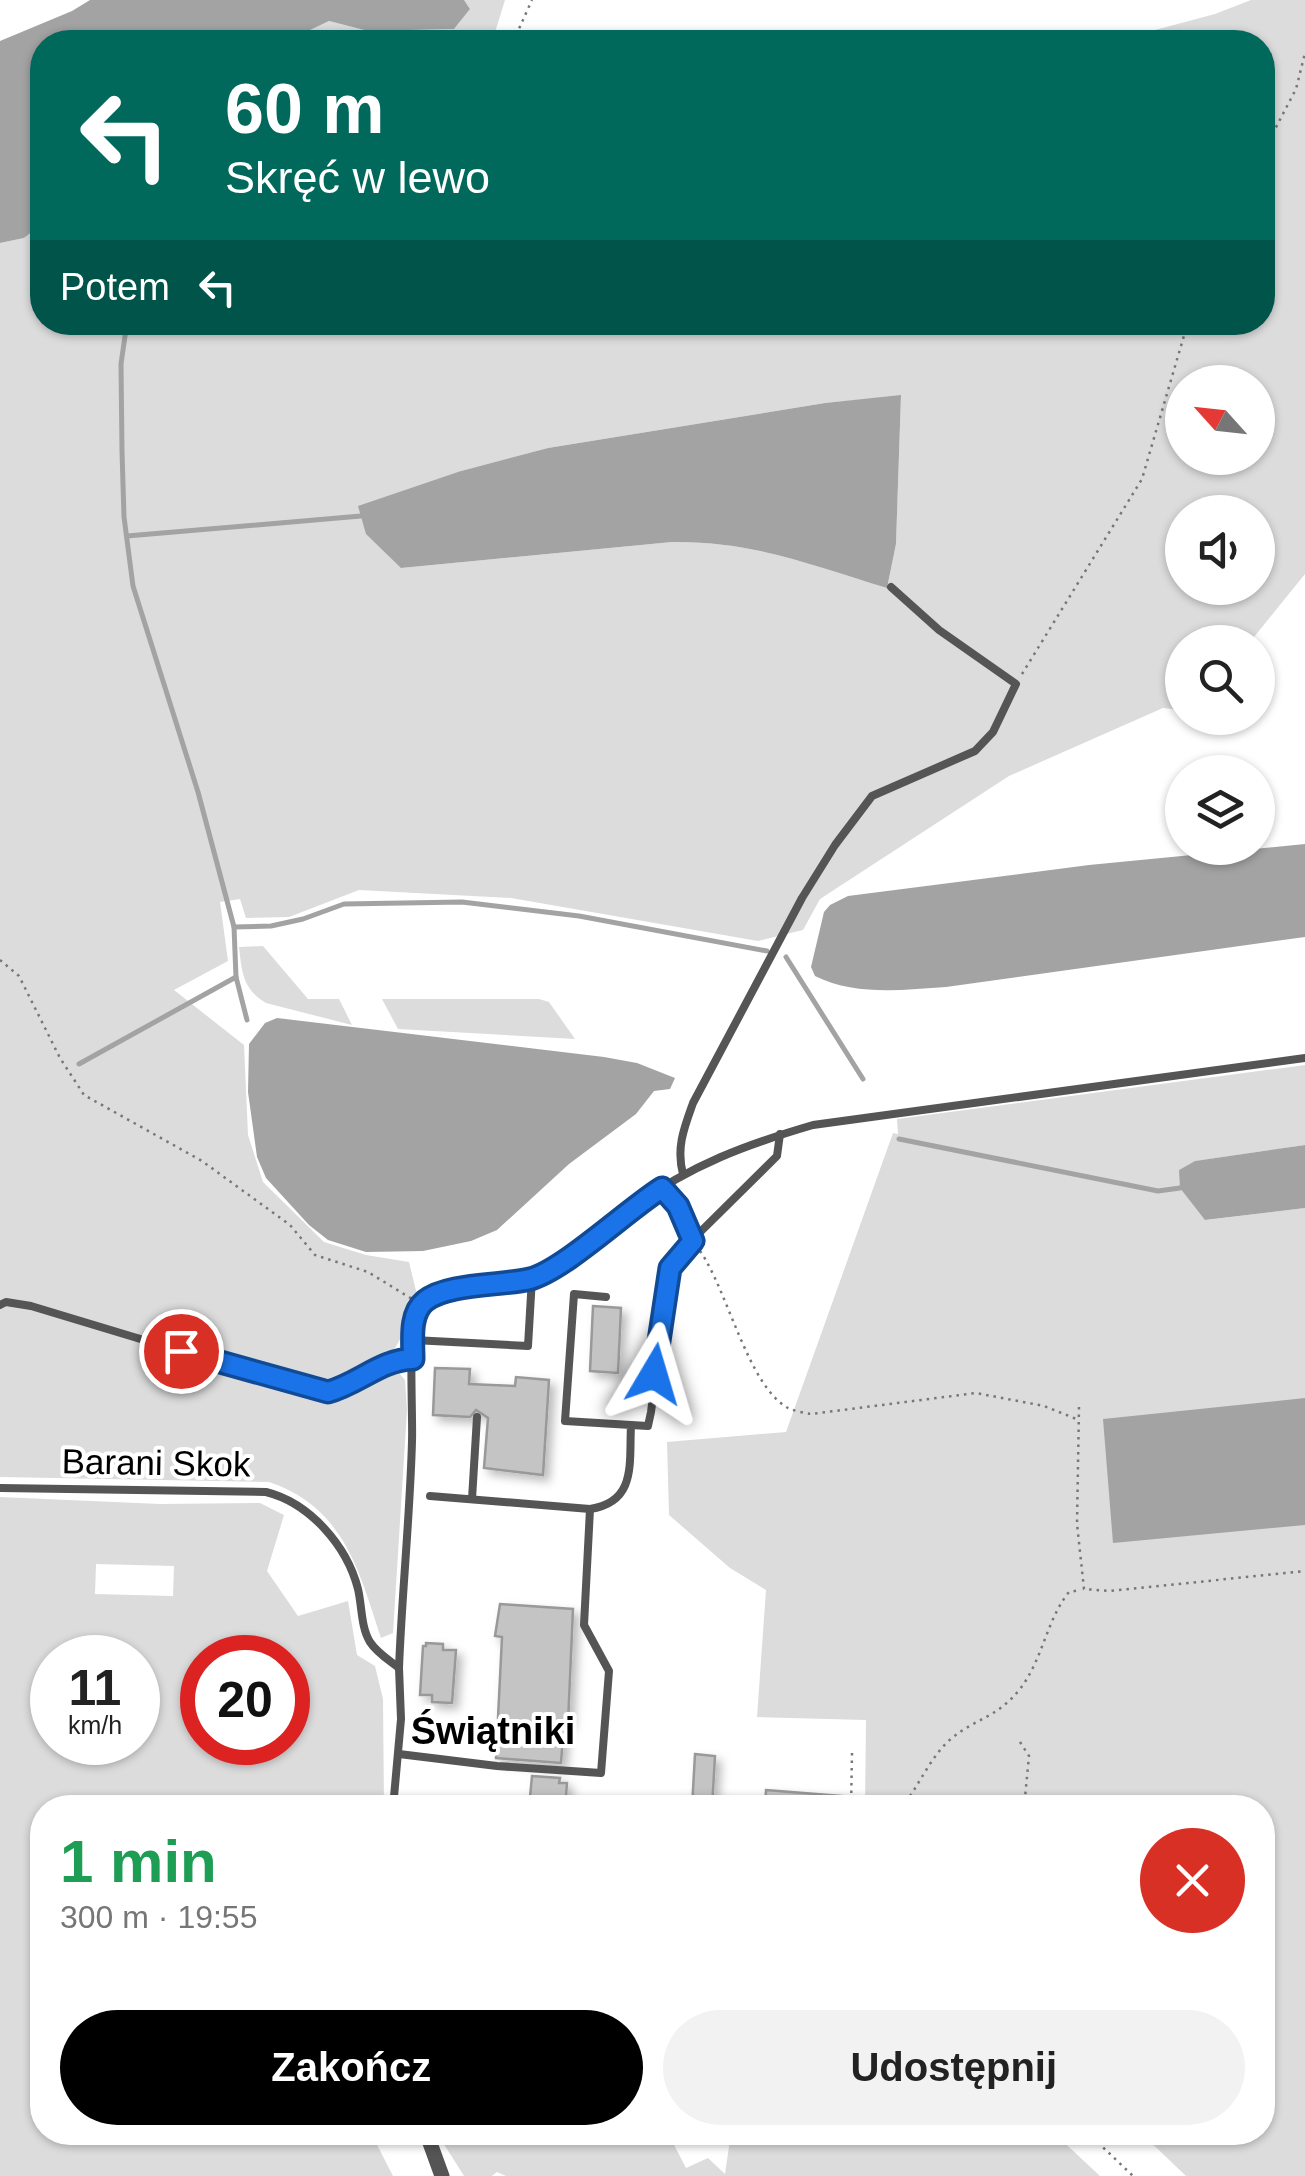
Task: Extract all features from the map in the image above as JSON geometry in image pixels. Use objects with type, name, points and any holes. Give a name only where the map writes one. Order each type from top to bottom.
[{"type":"street","points":[[431,2145],[442,2176]]},
{"type":"lane","points":[[684,1174],[679,1158],[680,1139],[693,1103],[835,844],[872,796],[975,751],[993,732],[1016,684],[939,630],[891,588]]},
{"type":"lane","points":[[395,1795],[401,1719],[413,1340],[416,1314],[426,1299],[532,1278],[558,1264],[701,1163],[813,1124],[1305,1058]]},
{"type":"lane","points":[[606,1297],[574,1294],[566,1420],[648,1426],[670,1268],[776,1156],[780,1134]]},
{"type":"lane","points":[[662,1188],[678,1206],[693,1241]]},
{"type":"lane","points":[[413,1340],[528,1346],[532,1278]]},
{"type":"lane","points":[[0,1305],[6,1302],[31,1306],[328,1392],[349,1386],[391,1362],[413,1359]]},
{"type":"lane","points":[[472,1499],[477,1417]]},
{"type":"lane","points":[[430,1496],[590,1509],[607,1506],[622,1494],[629,1476],[631,1426]]},
{"type":"lane","name":"Barani Skok","points":[[0,1488],[251,1490],[276,1494],[303,1510],[338,1546],[357,1586],[368,1639],[400,1668]]},
{"type":"lane","points":[[398,1754],[601,1773],[609,1671],[584,1625],[590,1509]]},
{"type":"path","points":[[518,30],[532,0]]},
{"type":"path","points":[[1275,129],[1296,89],[1305,54]]},
{"type":"path","points":[[1016,684],[1142,479],[1184,335]]},
{"type":"path","points":[[0,960],[19,976],[60,1058],[84,1095],[202,1160],[290,1225],[316,1255],[368,1272],[422,1305]]},
{"type":"path","points":[[693,1241],[714,1272],[766,1387],[788,1408],[811,1414],[976,1394],[1044,1406],[1078,1420]]},
{"type":"path","points":[[1079,1408],[1077,1524],[1084,1589]]},
{"type":"path","points":[[910,1795],[952,1738],[992,1716],[1018,1692],[1036,1668],[1058,1606],[1069,1592],[1305,1571]]},
{"type":"path","points":[[1020,1742],[1029,1756],[1025,1795]]},
{"type":"path","points":[[851,1795],[852,1753]]},
{"type":"path","points":[[1100,2145],[1132,2176]]},
{"type":"shaded area","points":[[90,0],[464,0],[470,9],[454,29],[364,30],[329,21],[310,30],[30,30],[30,233],[0,243],[0,41]]},
{"type":"shaded area","points":[[464,0],[505,0],[496,30],[411,30],[454,29],[470,9]]},
{"type":"shaded area","points":[[1251,0],[1305,0],[1305,574],[1264,625],[1165,625],[1165,708],[1009,776],[820,899],[803,930],[758,941],[511,898],[359,890],[289,917],[246,918],[240,899],[220,902],[228,961],[174,990],[244,1045],[248,1135],[263,1182],[324,1242],[366,1255],[409,1262],[418,1299],[390,1354],[394,1367],[405,1380],[407,1410],[393,1633],[381,1638],[356,1566],[332,1525],[294,1493],[269,1482],[0,1477],[0,243],[30,233],[30,335],[1275,335],[1275,30],[1155,30]],"holes":[[[901,396],[896,544],[887,588],[781,556],[701,543],[672,542],[401,568],[461,471],[548,448],[825,403]]]},
{"type":"shaded area","points":[[329,21],[364,30],[310,30]]},
{"type":"shaded area","points":[[901,395],[896,544],[887,588],[781,556],[701,543],[672,542],[401,568],[366,534],[358,506],[461,471],[548,448],[825,403]]},
{"type":"shaded area","points":[[1305,844],[1305,937],[946,987],[846,987],[815,976],[811,967],[824,912],[848,896],[1165,858],[1165,865],[1275,865],[1275,847]]},
{"type":"shaded area","points":[[263,946],[308,999],[339,999],[352,1025],[258,998],[245,980],[239,947]]},
{"type":"shaded area","points":[[382,999],[539,999],[549,1002],[575,1039],[398,1029]]},
{"type":"shaded area","points":[[277,1018],[604,1057],[637,1063],[675,1078],[670,1089],[654,1091],[636,1114],[569,1164],[497,1230],[471,1241],[423,1251],[366,1252],[328,1240],[309,1225],[266,1178],[257,1157],[248,1092],[249,1044],[265,1023]]},
{"type":"shaded area","points":[[1305,1065],[1305,1145],[1196,1161],[1179,1170],[1206,1220],[1305,1208],[1305,2176],[1186,2176],[1154,2145],[1275,2145],[1275,1795],[865,1795],[866,1720],[757,1717],[766,1590],[730,1568],[669,1515],[667,1442],[786,1432],[893,1133],[898,1134],[897,1119]]},
{"type":"shaded area","points":[[1305,1145],[1305,1208],[1205,1220],[1180,1188],[1179,1170],[1195,1161]]},
{"type":"shaded area","points":[[1305,1398],[1305,1525],[1113,1543],[1103,1419]]},
{"type":"shaded area","points":[[0,1497],[160,1504],[260,1503],[284,1515],[267,1571],[298,1616],[348,1601],[357,1655],[375,1666],[383,1699],[384,1795],[30,1795],[30,2145],[377,2145],[393,2176],[0,2176]],"holes":[[[96,1564],[174,1566],[173,1596],[95,1594]]]},
{"type":"shaded area","points":[[445,2145],[674,2145],[686,2168],[708,2158],[725,2174],[729,2145],[1067,2145],[1100,2176],[506,2176],[497,2172],[492,2176],[464,2176]]},
{"type":"building","points":[[593,1306],[621,1308],[618,1373],[590,1371]]},
{"type":"building","points":[[435,1368],[470,1369],[469,1384],[515,1386],[516,1377],[549,1380],[543,1475],[484,1468],[488,1418],[476,1410],[470,1417],[433,1415]]},
{"type":"building","points":[[500,1604],[573,1609],[568,1723],[564,1723],[561,1763],[496,1758],[502,1637],[495,1636]]},
{"type":"building","points":[[426,1643],[456,1650],[452,1703],[432,1702],[432,1695],[420,1695]]},
{"type":"building","points":[[695,1754],[715,1756],[713,1795],[693,1795]]},
{"type":"building","points":[[532,1776],[560,1778],[559,1783],[567,1783],[566,1795],[530,1795]]},
{"type":"building","points":[[766,1790],[828,1795],[766,1795]]},
{"type":"waterway","points":[[125,335],[121,364],[124,517],[133,586],[198,792],[234,927],[236,977],[247,1020]]},
{"type":"waterway","points":[[127,536],[361,516]]},
{"type":"waterway","points":[[234,927],[271,926],[344,904],[462,902],[579,916],[767,951]]},
{"type":"waterway","points":[[786,957],[863,1079]]},
{"type":"waterway","points":[[79,1064],[236,977]]},
{"type":"waterway","points":[[899,1139],[1158,1191],[1180,1188]]},
{"type":"district","name":"Świątniki","points":[[493,1731]]},
{"type":"route","points":[[181,1351],[328,1392],[349,1386],[391,1362],[413,1359],[416,1314],[426,1299],[532,1278],[558,1264],[662,1188],[678,1206],[693,1241],[670,1268],[654,1374]]}]
